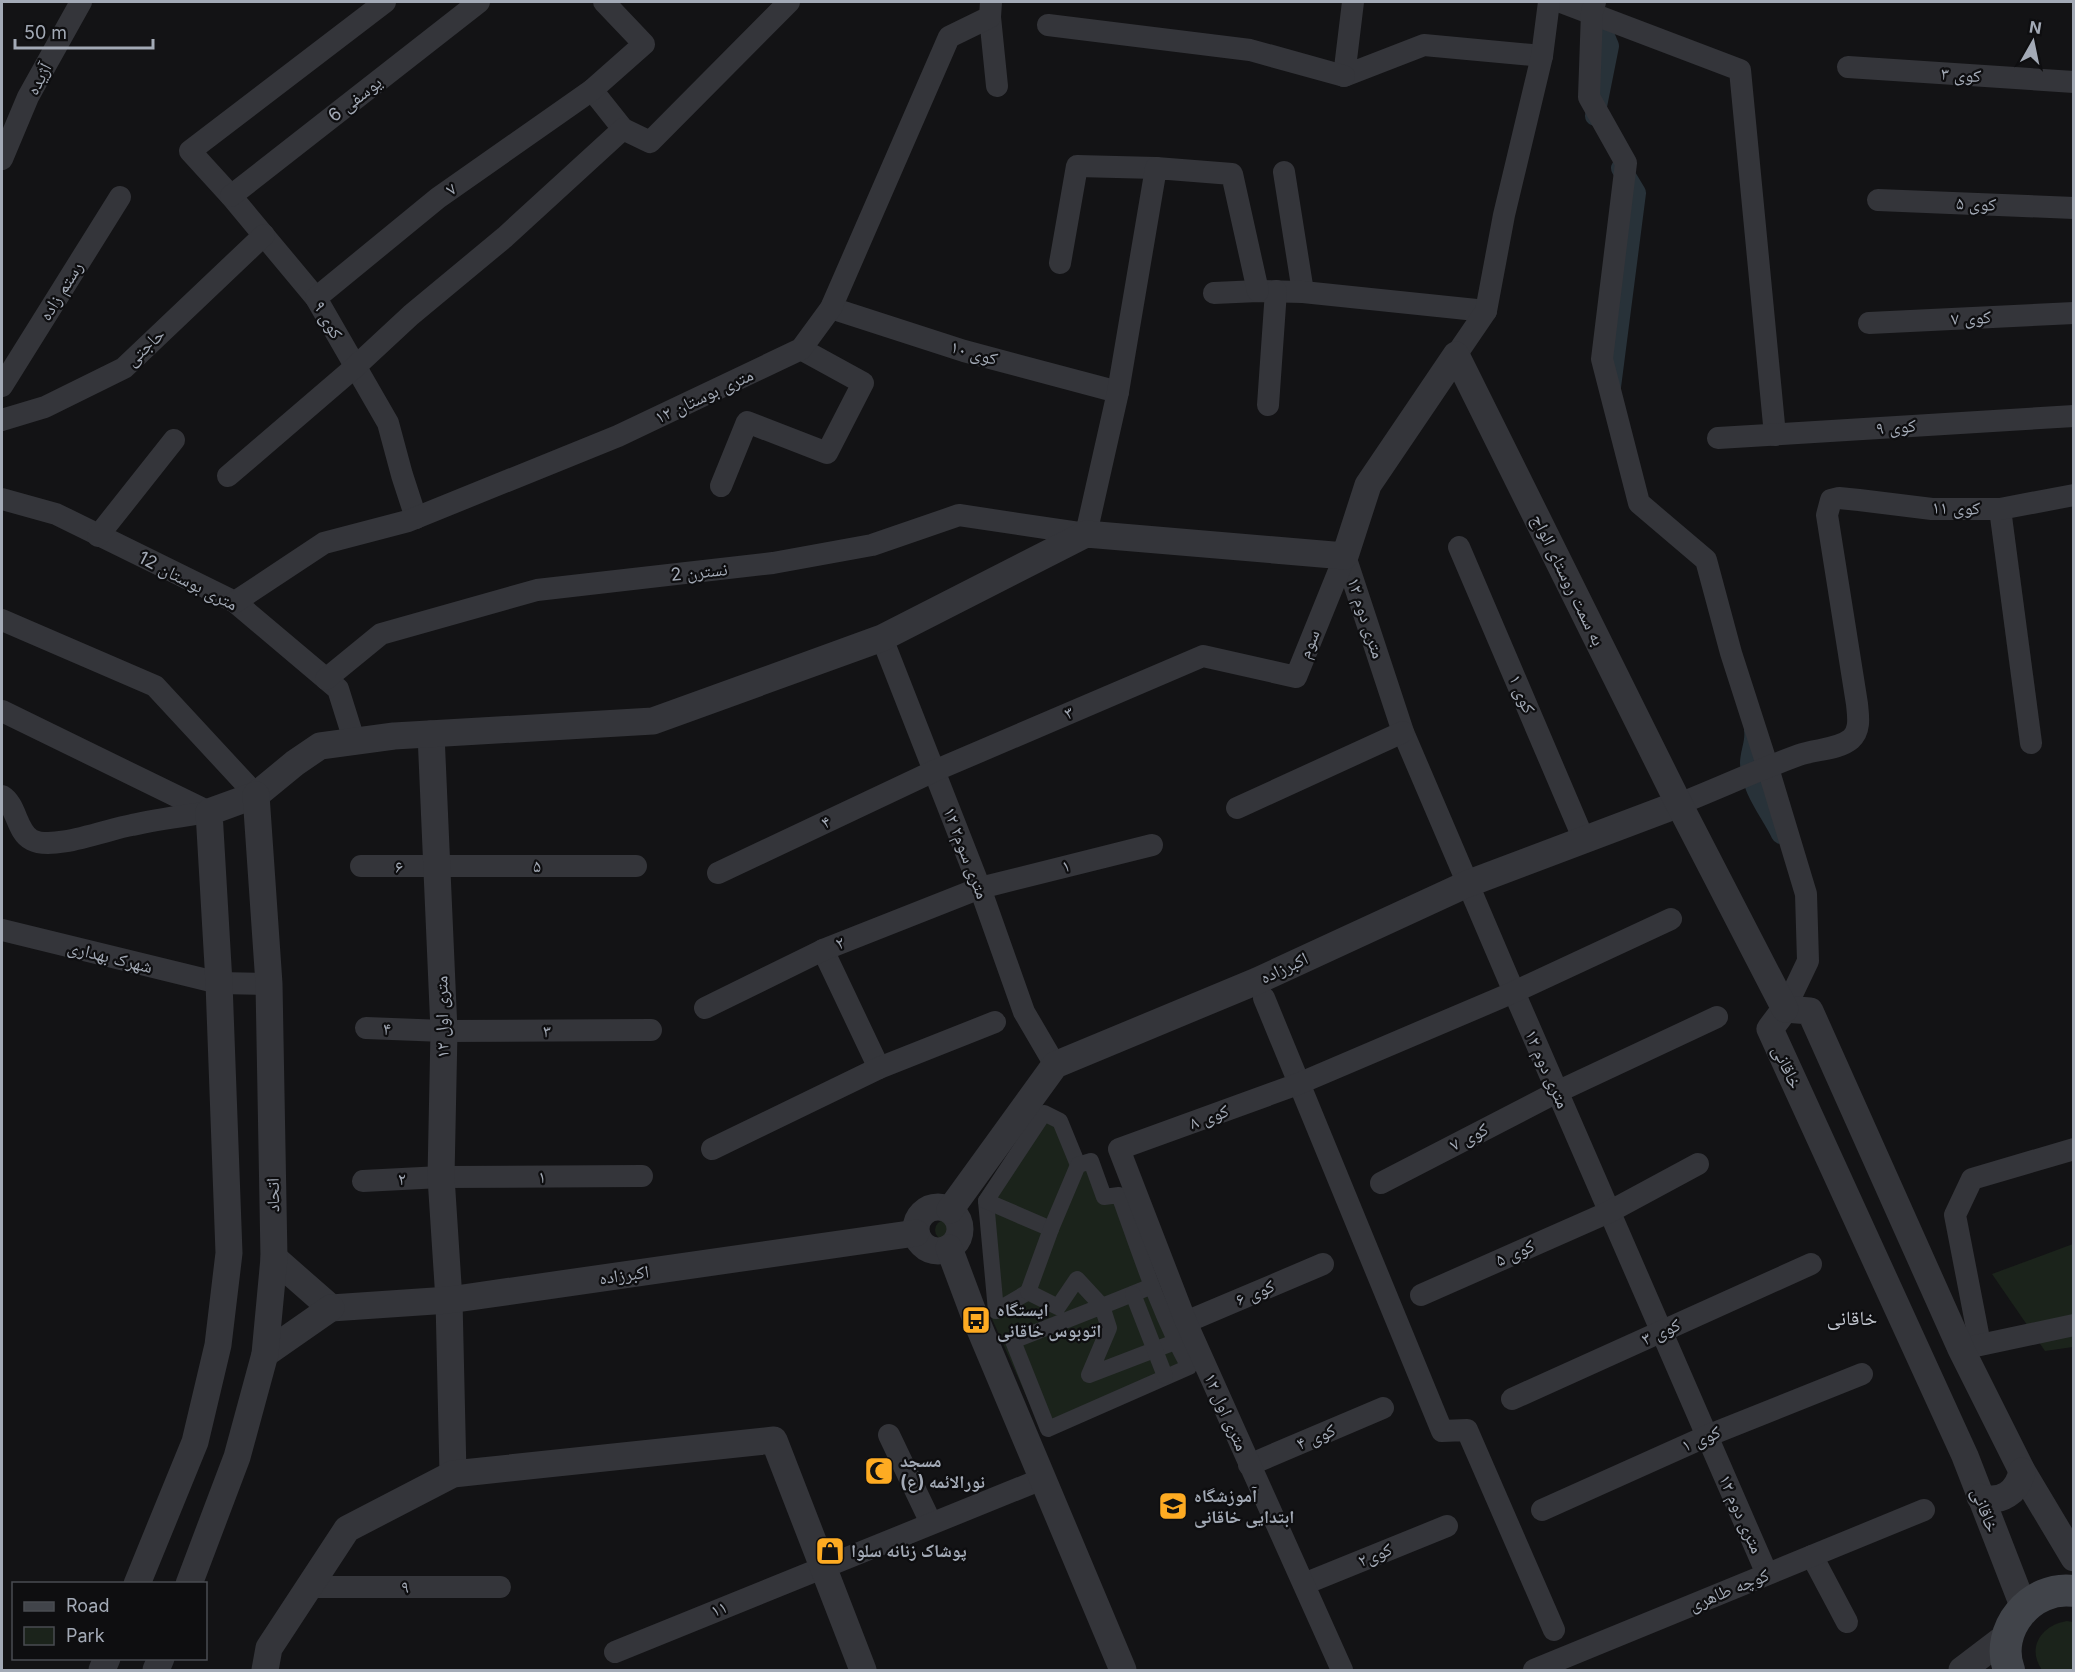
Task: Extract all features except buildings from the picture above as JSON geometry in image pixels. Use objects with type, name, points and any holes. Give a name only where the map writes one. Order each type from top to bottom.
[{"type":"main road","points":[[2009,1671],[2005,1651],[2014,1620],[2036,1598],[2051,1592],[2073,1591]]},
{"type":"street","name":"آژیده","points":[[2,159],[28,97],[81,2]]},
{"type":"street","name":"کوی ۹","points":[[385,2],[190,151],[231,196],[316,298],[388,423],[416,518]]},
{"type":"street","name":"یوسفی 6","points":[[231,196],[479,2]]},
{"type":"street","name":"۷","points":[[316,298],[438,198],[592,90],[644,44],[604,2]]},
{"type":"street","points":[[592,90],[623,129],[651,142],[789,2]]},
{"type":"street","points":[[1344,76],[1353,2]]},
{"type":"street","points":[[2,796],[11,806],[23,830],[32,840],[62,843],[130,825],[209,812],[256,795],[295,763],[321,746],[354,740],[431,734],[653,721],[882,638],[1086,534],[1345,556],[1368,484],[1486,310],[1504,214],[1542,56],[1549,2]]},
{"type":"street","points":[[1561,2],[1593,7],[1740,70],[1775,435]]},
{"type":"street","points":[[1593,7],[1589,97],[1626,163],[1602,359],[1639,503],[1706,560],[1731,653],[1806,894],[1808,961],[1785,1010],[1810,1011],[1971,1347],[2022,1471],[2066,1529],[2073,1558]]},
{"type":"street","points":[[990,9],[997,86]]},
{"type":"street","name":"۱۲ متری بوستان","points":[[235,602],[324,543],[416,518],[618,436],[801,350],[831,308],[949,37],[990,9]]},
{"type":"street","points":[[1048,25],[1250,50],[1344,76],[1424,45],[1542,56]]},
{"type":"street","name":"کوی ۳","points":[[1848,67],[2073,82]]},
{"type":"street","points":[[228,476],[411,315],[505,237],[623,129]]},
{"type":"street","points":[[1060,262],[1077,166],[1156,168],[1232,174],[1267,291],[1268,405]]},
{"type":"street","points":[[1086,534],[1118,392],[1156,168]]},
{"type":"street","points":[[1284,172],[1303,292]]},
{"type":"street","name":"رستم زاده","points":[[2,386],[120,197]]},
{"type":"street","name":"کوی ۵","points":[[1878,200],[2073,208]]},
{"type":"street","name":"حاجتی","points":[[2,420],[45,407],[123,368],[264,235]]},
{"type":"street","points":[[1214,293],[1303,292],[1486,310]]},
{"type":"street","name":"کوی ۱۰","points":[[831,308],[964,351],[1118,392]]},
{"type":"street","name":"کوی ۷","points":[[1869,323],[2073,313]]},
{"type":"street","points":[[721,486],[747,422],[827,453],[863,383],[801,350]]},
{"type":"street","name":"به سمت روستای الواج","points":[[1456,355],[1679,804],[1785,1010]]},
{"type":"street","name":"کوی ۹","points":[[1718,438],[2073,416]]},
{"type":"street","points":[[98,536],[174,440]]},
{"type":"street","name":"کوی ۱۱","points":[[1768,768],[1800,754],[1839,745],[1852,738],[1859,722],[1827,515],[1831,500],[1839,498],[1932,508],[2000,509],[2073,495]]},
{"type":"street","name":"12 متری بوستان","points":[[2,499],[56,514],[235,602],[338,689],[354,740]]},
{"type":"street","points":[[2000,509],[2031,743]]},
{"type":"street","name":"نسترن 2","points":[[326,679],[381,634],[537,590],[773,564],[872,545],[958,514],[1086,534]]},
{"type":"street","name":"کوی ۱","points":[[1459,547],[1584,840]]},
{"type":"street","name":"سوم","points":[[1203,656],[1296,677],[1345,556]]},
{"type":"street","name":"۱۲ متری دوم","points":[[1345,556],[1403,732],[1767,1574]]},
{"type":"street","points":[[2,620],[155,686],[256,795]]},
{"type":"street","name":"۱۲ متری سوم۲","points":[[882,638],[980,888],[1024,1012],[1055,1065]]},
{"type":"street","name":"۳","points":[[934,771],[1203,656]]},
{"type":"street","points":[[2,711],[209,812]]},
{"type":"street","points":[[1237,808],[1403,732]]},
{"type":"street","name":"۱۲ متری اول","points":[[431,734],[444,1031],[441,1177],[448,1300],[453,1474]]},
{"type":"street","points":[[1679,804],[1768,768]]},
{"type":"street","name":"۴","points":[[718,873],[934,771]]},
{"type":"street","name":"اتحاد","points":[[190,1582],[237,1457],[265,1353],[274,1258],[269,984],[256,795]]},
{"type":"street","name":"اکبرزاده","points":[[1055,1065],[1257,981],[1467,884],[1679,804]]},
{"type":"street","points":[[138,1582],[195,1442],[218,1345],[229,1253],[219,983],[209,812]]},
{"type":"street","name":"۱","points":[[980,888],[1152,845]]},
{"type":"street","name":"۶","points":[[361,866],[437,867]]},
{"type":"street","name":"۵","points":[[437,867],[636,866]]},
{"type":"street","name":"۲","points":[[705,1008],[823,950],[980,888]]},
{"type":"street","name":"کوی ۸","points":[[1119,1149],[1298,1084],[1514,992],[1671,919]]},
{"type":"street","name":"شهرک بهداری","points":[[2,930],[219,983],[269,984]]},
{"type":"street","points":[[823,950],[879,1068]]},
{"type":"street","points":[[1264,998],[1442,1431],[1467,1430],[1554,1630]]},
{"type":"street","name":"خاقانی","points":[[1785,1010],[1770,1029],[1965,1456],[2024,1608]]},
{"type":"street","name":"کوی ۷","points":[[1381,1183],[1557,1092],[1717,1017]]},
{"type":"street","points":[[712,1149],[879,1068],[994,1022]]},
{"type":"street","name":"۴","points":[[366,1028],[444,1031]]},
{"type":"street","name":"۳","points":[[444,1031],[651,1030]]},
{"type":"street","points":[[950,1210],[1055,1065]]},
{"type":"street","points":[[1044,1113],[1059,1121],[1078,1165],[1028,1292],[996,1311],[986,1201],[1044,1113]]},
{"type":"street","name":"۱۲ متری اول","points":[[1119,1149],[1186,1322],[1342,1671]]},
{"type":"street","points":[[1971,1347],[1955,1215],[1972,1179],[2073,1149]]},
{"type":"street","points":[[1078,1165],[1091,1161],[1104,1197],[1119,1195],[1152,1286],[1175,1342],[1189,1367],[1048,1429],[1013,1341],[1152,1286]]},
{"type":"street","name":"کوی ۵","points":[[1421,1295],[1609,1212],[1698,1164]]},
{"type":"street","name":"۱","points":[[441,1177],[642,1176]]},
{"type":"street","name":"۲","points":[[363,1181],[441,1177]]},
{"type":"street","points":[[986,1201],[1051,1229]]},
{"type":"street","points":[[935,1207],[950,1210],[959,1221],[959,1236],[950,1248],[929,1249],[923,1245],[916,1233],[916,1226],[922,1213],[935,1207]]},
{"type":"street","name":"اکبرزاده","points":[[331,1308],[448,1300],[916,1233]]},
{"type":"street","points":[[950,1248],[976,1320],[1123,1671]]},
{"type":"street","points":[[265,1353],[331,1308],[274,1258]]},
{"type":"street","name":"کوی ۶","points":[[1186,1322],[1323,1264]]},
{"type":"street","name":"کوی ۳","points":[[1512,1400],[1811,1264]]},
{"type":"street","points":[[1028,1292],[1058,1307],[1077,1279],[1102,1306],[1109,1328],[1089,1375],[1175,1342]]},
{"type":"street","points":[[1132,1294],[1165,1377]]},
{"type":"street","points":[[1971,1347],[2073,1325]]},
{"type":"street","name":"کوی ۱","points":[[1542,1510],[1707,1436],[1862,1374]]},
{"type":"street","name":"کوی ۴","points":[[1250,1466],[1383,1408]]},
{"type":"street","points":[[889,1435],[931,1523]]},
{"type":"street","points":[[265,1671],[269,1648],[347,1529],[453,1474],[774,1440],[863,1671]]},
{"type":"street","points":[[1980,1497],[1994,1499],[2008,1495],[2018,1484],[2022,1471]]},
{"type":"street","name":"۱۱","points":[[615,1652],[1042,1479]]},
{"type":"street","name":"کوچه طاهری","points":[[1534,1671],[1570,1664],[1767,1574],[1924,1510]]},
{"type":"street","name":"کوی۲","points":[[1304,1584],[1447,1526]]},
{"type":"street","points":[[1812,1556],[1847,1622]]},
{"type":"street","name":"۹","points":[[309,1587],[500,1587]]},
{"type":"street","points":[[1962,1671],[2008,1635]]},
{"type":"green space","points":[[1042,1105],[1109,1190],[1197,1369],[1044,1436],[989,1312],[979,1197]]},
{"type":"green space","points":[[945,1220],[952,1223],[955,1230],[952,1237],[945,1240],[938,1237],[935,1230],[938,1223]]},
{"type":"green space","points":[[2073,1244],[2073,1347],[2045,1351],[1992,1274]]},
{"type":"green space","points":[[2067,1621],[2073,1622],[2073,1670],[2042,1670],[2036,1653],[2039,1638],[2050,1627]]},
{"type":"waterway","points":[[1592,6],[1609,46],[1595,116]]},
{"type":"waterway","points":[[1611,387],[1636,193],[1621,168]]},
{"type":"waterway","points":[[1754,730],[1750,759],[1753,782],[1781,834]]},
{"type":"place","name":"ایستگاه اتوبوس خاقانی","points":[[976,1320]]},
{"type":"place","name":"مسجد نورالائمه (ع)","points":[[879,1471]]},
{"type":"place","name":"آموزشگاه ابتدایی خاقانی","points":[[1173,1506]]},
{"type":"place","name":"پوشاک زنانه سلوا","points":[[830,1551]]},
{"type":"district","name":"خاقانی","points":[[1852,1318]]}]
